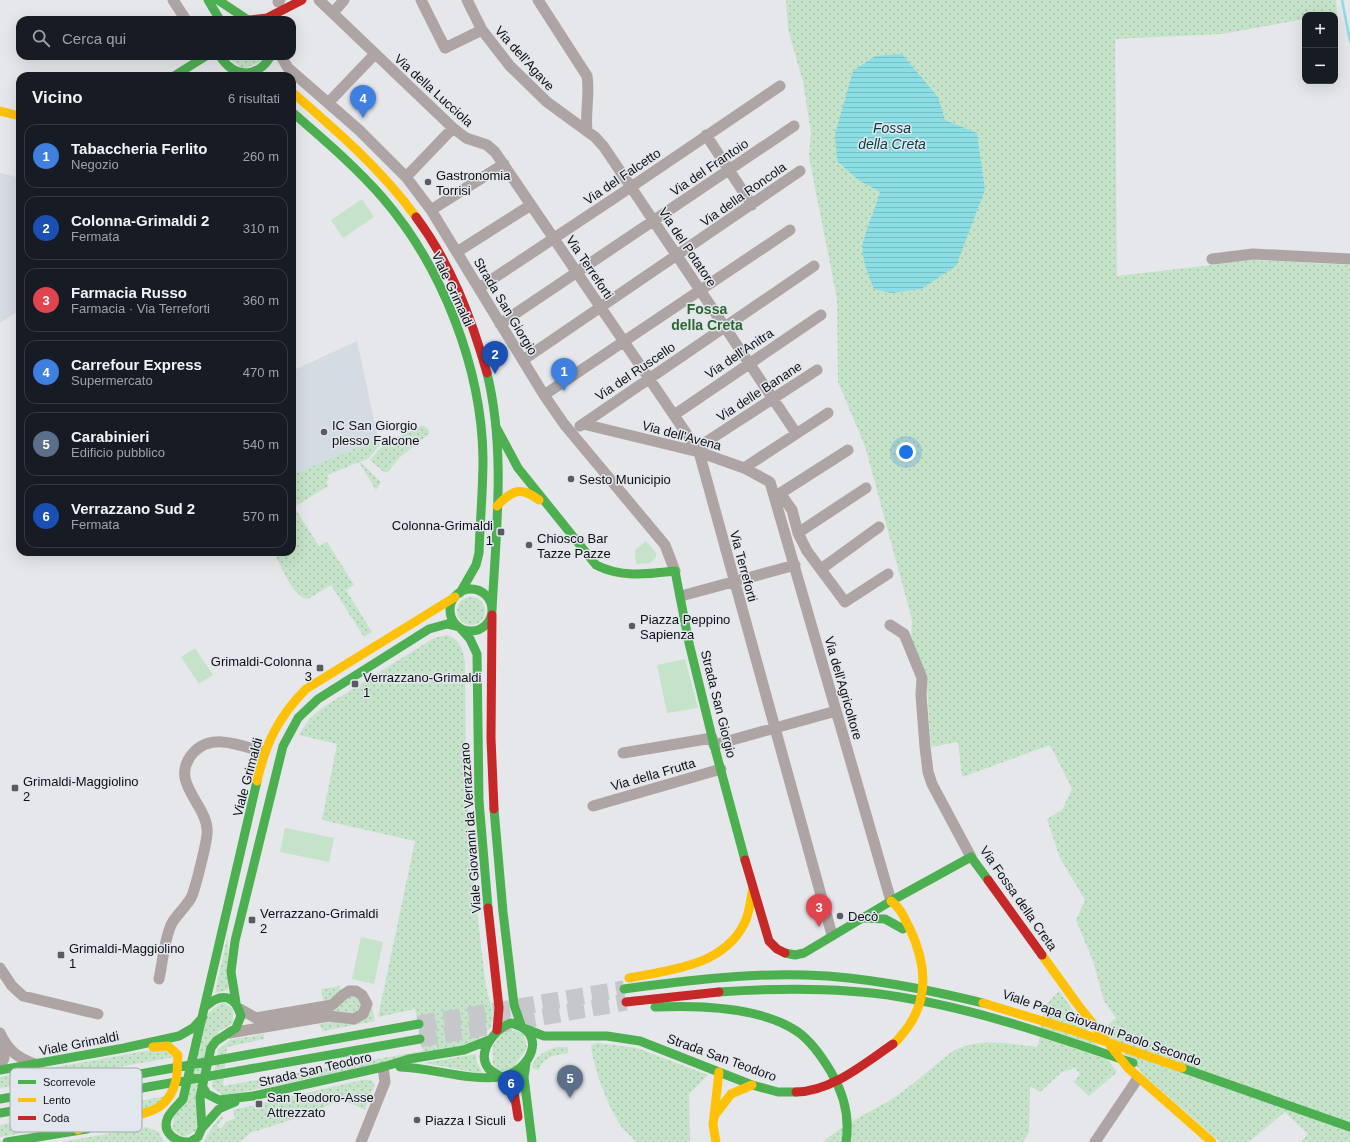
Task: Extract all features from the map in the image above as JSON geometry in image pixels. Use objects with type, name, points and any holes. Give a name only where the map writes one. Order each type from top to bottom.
[{"type":"main road","points":[[208,0],[218,16]]},
{"type":"main road","points":[[218,0],[244,16]]},
{"type":"main road","points":[[272,16],[304,2]]},
{"type":"main road","points":[[290,16],[304,2]]},
{"type":"main road","points":[[180,72],[200,60]]},
{"type":"main road","points":[[223,60],[229,68],[237,72]]},
{"type":"main road","points":[[256,72],[269,60]]},
{"type":"main road","points":[[269,60],[271,72]]},
{"type":"main road","points":[[296,96],[375,167],[411,209],[429,235],[456,284],[472,322],[489,382],[496,427],[498,457],[492,612],[492,738],[495,828],[514,1006],[532,1040],[524,1077],[532,1142]]},
{"type":"main road","points":[[0,111],[16,115]]},
{"type":"main road","name":"Viale Grimaldi","points":[[170,1136],[166,1121],[168,1114],[182,1099],[206,1006],[264,752],[280,717],[288,706],[306,689],[457,595],[476,565],[479,553],[483,458],[477,400],[459,330],[433,272],[399,218],[364,177],[296,116]]},
{"type":"main road","points":[[496,427],[518,468],[549,509],[591,559],[602,568],[621,575],[675,571]]},
{"type":"main road","points":[[497,506],[511,493],[519,491],[532,493],[549,509]]},
{"type":"main road","name":"Strada San Giorgio","points":[[675,571],[689,643],[713,742],[769,941],[777,949],[787,954],[795,955],[804,953],[832,935]]},
{"type":"main road","points":[[202,1128],[200,1097],[211,1048],[216,1040],[230,1034],[240,1022],[231,972],[235,941],[279,758],[292,726],[318,699],[429,630],[447,624],[460,628],[471,631],[480,629],[488,623],[492,612],[488,598],[478,590],[466,590],[457,595],[450,610],[451,616],[460,628]]},
{"type":"main road","name":"Viale Giovanni da Verrazzano","points":[[460,628],[470,639],[476,654],[479,801],[484,872],[499,1008],[497,1030]]},
{"type":"main road","points":[[832,935],[971,857]]},
{"type":"main road","name":"Via Fossa della Creta","points":[[971,857],[1078,1005],[1128,1068],[1212,1142]]},
{"type":"main road","points":[[905,927],[909,903],[916,887]]},
{"type":"main road","name":"Viale Papa Giovanni Paolo Secondo","points":[[753,888],[744,924],[728,946],[718,955],[690,965],[623,984],[754,976],[814,976],[866,980],[910,986],[985,1002],[1056,1023],[1350,1127]]},
{"type":"main road","points":[[891,901],[890,908],[892,914],[905,927]]},
{"type":"main road","points":[[861,918],[874,916],[891,920],[905,927]]},
{"type":"main road","name":"Strada San Teodoro","points":[[524,1027],[544,1036],[589,1035],[624,1037],[640,1041],[765,1089],[788,1093],[812,1090],[827,1085],[886,1050],[904,1034],[919,1006],[924,990],[922,968],[905,927]]},
{"type":"main road","name":"Viale Papa Giovanni Paolo Secondo","points":[[846,1142],[849,1120],[845,1100],[830,1070],[819,1053],[805,1038],[789,1026],[770,1017],[752,1013],[678,1007],[627,1006],[683,994],[755,989],[791,988],[864,992],[946,1005],[1053,1035],[1142,1066]]},
{"type":"main road","points":[[206,1006],[213,999],[226,997],[238,1006]]},
{"type":"main road","name":"Viale Grimaldi","points":[[12,1068],[124,1048],[179,1036],[193,1028],[203,1017]]},
{"type":"main road","points":[[142,1074],[418,1024]]},
{"type":"main road","points":[[520,1129],[513,1086],[503,1077],[494,1073],[486,1063],[484,1054],[489,1040],[497,1030],[505,1025],[524,1027]]},
{"type":"main road","name":"Strada San Teodoro","points":[[528,1059],[542,1048],[557,1042],[589,1035]]},
{"type":"main road","points":[[142,1089],[420,1039]]},
{"type":"main road","name":"Strada San Teodoro","points":[[252,1096],[383,1067],[395,1062],[472,1048],[489,1040]]},
{"type":"main road","points":[[124,1048],[142,1049],[164,1045],[176,1051],[178,1071],[168,1099],[162,1106],[151,1112],[142,1114]]},
{"type":"main road","points":[[503,1077],[517,1072],[528,1059]]},
{"type":"main road","name":"Strada San Teodoro","points":[[383,1067],[420,1068],[471,1078],[489,1079],[503,1077]]},
{"type":"main road","name":"Viale Grimaldi","points":[[0,1070],[10,1068]]},
{"type":"main road","points":[[716,1142],[714,1117],[719,1072]]},
{"type":"main road","points":[[714,1117],[731,1094],[752,1085]]},
{"type":"main road","points":[[202,1086],[207,1094],[219,1100],[252,1096]]},
{"type":"main road","points":[[158,1125],[170,1136],[180,1142],[193,1141],[211,1116],[219,1109],[252,1096]]},
{"type":"main road","points":[[0,1099],[10,1097]]},
{"type":"main road","points":[[0,1114],[10,1112]]},
{"type":"main road","points":[[142,1123],[146,1123]]},
{"type":"main road","points":[[7,1142],[66,1132]]},
{"type":"street","points":[[173,0],[183,16]]},
{"type":"street","name":"Via della Lucciola","points":[[319,0],[453,128],[466,138],[487,145],[504,164],[554,239]]},
{"type":"street","points":[[332,13],[344,0]]},
{"type":"street","points":[[421,0],[445,48],[482,30]]},
{"type":"street","name":"Via dell'Agave","points":[[467,0],[482,30],[510,66],[547,102],[576,122]]},
{"type":"street","points":[[538,0],[587,76],[589,85],[586,104],[587,130]]},
{"type":"street","points":[[328,103],[375,54]]},
{"type":"street","points":[[280,60],[288,68]]},
{"type":"street","name":"Strada San Giorgio","points":[[283,60],[293,72]]},
{"type":"street","name":"Strada San Giorgio","points":[[296,75],[328,103],[406,177],[431,210],[544,395],[571,432],[664,545],[675,571]]},
{"type":"street","name":"Via del Falcetto","points":[[479,288],[632,187],[706,135],[780,86]]},
{"type":"street","points":[[576,122],[586,104]]},
{"type":"street","name":"Via del Potatore","points":[[576,122],[587,130],[604,147],[796,433]]},
{"type":"street","name":"Via del Frantoio","points":[[500,324],[794,126]]},
{"type":"street","points":[[406,177],[453,128]]},
{"type":"street","points":[[706,135],[752,206]]},
{"type":"street","points":[[431,210],[504,164]]},
{"type":"street","name":"Via della Roncola","points":[[522,360],[752,206],[800,171]]},
{"type":"street","points":[[456,252],[531,205]]},
{"type":"street","points":[[544,395],[790,230]]},
{"type":"street","name":"Via Terreforti","points":[[554,239],[699,452],[832,935]]},
{"type":"street","points":[[1212,259],[1253,254],[1350,259]]},
{"type":"street","name":"Via del Ruscello","points":[[571,432],[814,266]]},
{"type":"street","name":"Via dell'Anitra","points":[[674,415],[821,315]]},
{"type":"street","name":"Via delle Banane","points":[[699,452],[706,442],[817,370]]},
{"type":"street","points":[[744,468],[828,413]]},
{"type":"street","name":"Via dell'Avena","points":[[583,424],[699,452],[744,468],[770,482]]},
{"type":"street","points":[[848,450],[778,495],[792,510],[798,533],[808,551],[846,602],[888,574]]},
{"type":"street","name":"Via dell'Agricoltore","points":[[770,482],[778,495],[795,565],[891,901]]},
{"type":"street","points":[[798,533],[866,488]]},
{"type":"street","points":[[821,569],[879,528]]},
{"type":"street","points":[[681,596],[795,565]]},
{"type":"street","name":"Via Fossa della Creta","points":[[890,626],[904,634],[922,678],[921,695],[928,772],[932,784],[971,857]]},
{"type":"street","points":[[623,753],[713,742],[775,728],[836,711]]},
{"type":"street","points":[[159,979],[169,931],[173,922],[192,896],[207,835],[206,820],[185,780],[189,759],[204,745],[217,742],[227,742],[264,752]]},
{"type":"street","name":"Via della Frutta","points":[[593,806],[721,768]]},
{"type":"street","points":[[0,968],[12,986],[23,996],[98,1014]]},
{"type":"street","points":[[230,1034],[330,1016],[354,1019],[363,1014],[367,1004],[362,995],[353,991],[346,992],[332,1005],[256,1018],[238,1006]]},
{"type":"street","points":[[1,1034],[8,1047],[18,1057],[36,1064]]},
{"type":"street","points":[[0,1066],[4,1058],[1,1034]]},
{"type":"street","points":[[361,1142],[386,1082],[383,1067]]},
{"type":"street","points":[[1095,1142],[1138,1078]]},
{"type":"shaded area","points":[[0,173],[16,177],[16,313],[0,323]]},
{"type":"shaded area","points":[[357,341],[378,439],[296,473],[296,369]]},
{"type":"green space","points":[[786,0],[1336,0],[1337,12],[1302,12],[1302,20],[1221,34],[1115,39],[1117,276],[1212,265],[1235,259],[1350,265],[1350,1142],[1301,1142],[1308,1134],[1285,1112],[1249,1142],[1220,1142],[1145,1076],[1103,1029],[1116,1018],[1104,1001],[1093,961],[1076,920],[1085,900],[1060,858],[1047,819],[1062,810],[1072,789],[1050,745],[962,777],[958,742],[931,747],[926,674],[911,642],[912,620],[865,446],[838,382],[837,299],[809,157],[811,132],[803,82],[788,29]]},
{"type":"green space","points":[[232,60],[264,60],[244,69]]},
{"type":"green space","points":[[362,199],[374,217],[343,238],[331,220]]},
{"type":"green space","points":[[423,425],[429,430],[429,434],[399,458],[388,472],[384,472],[370,460],[385,443]]},
{"type":"green space","points":[[375,440],[380,445],[368,459],[360,462],[381,482],[376,490],[359,462],[327,475],[329,479],[326,482],[328,486],[296,506],[296,473]]},
{"type":"green space","points":[[296,510],[319,546],[327,542],[354,585],[346,590],[372,632],[364,637],[331,585],[308,599],[297,593],[288,580],[276,556],[296,556]]},
{"type":"green space","points":[[646,541],[656,553],[656,557],[650,563],[636,564],[635,550]]},
{"type":"green space","points":[[471,597],[481,601],[485,611],[481,621],[471,625],[461,621],[457,611],[461,601]]},
{"type":"green space","points":[[446,635],[457,641],[460,645],[465,661],[466,785],[473,879],[486,987],[493,1014],[491,1027],[482,1036],[469,1045],[224,1096],[212,1087],[218,1050],[230,1040],[264,1034],[264,1039],[227,1047],[223,1086],[423,1051],[415,1009],[378,1017],[415,841],[322,820],[337,744],[299,735],[309,719],[322,708],[434,638]]},
{"type":"green space","points":[[195,648],[213,675],[199,684],[181,657]]},
{"type":"green space","points":[[685,659],[698,708],[667,713],[657,665]]},
{"type":"green space","points":[[285,828],[334,838],[329,862],[280,852]]},
{"type":"green space","points":[[228,934],[228,990],[215,993]]},
{"type":"green space","points":[[361,937],[383,942],[374,984],[352,979]]},
{"type":"green space","points":[[340,986],[341,991],[332,1001],[325,1001],[323,999],[321,989]]},
{"type":"green space","points":[[1059,991],[1117,1072],[1089,1096],[1074,1082],[1080,1074],[1075,1068],[1062,1072],[1040,1092],[1030,1086],[1029,1132],[1023,1142],[823,1142],[846,1125],[889,1101],[953,1051],[974,1044],[984,1043],[1005,1043],[1038,1047],[1044,1007]]},
{"type":"green space","points":[[354,995],[362,1003],[358,1014],[331,1013],[329,1010],[345,998]]},
{"type":"green space","points":[[223,1002],[233,1009],[233,1023],[218,1032],[196,1131],[183,1137],[172,1129],[175,1114],[209,1012]]},
{"type":"green space","points":[[372,1007],[375,1021],[323,1031],[319,1024],[330,1022]]},
{"type":"green space","points":[[516,1030],[524,1035],[527,1048],[513,1068],[501,1071],[493,1065],[493,1046],[502,1033]]},
{"type":"green space","points":[[597,1043],[637,1048],[708,1075],[689,1094],[690,1142],[636,1142],[631,1137],[620,1124],[609,1104],[597,1073],[591,1045]]},
{"type":"green space","points":[[556,1047],[568,1047],[568,1053],[550,1057],[541,1065],[539,1070],[532,1068],[538,1057]]},
{"type":"green space","points":[[163,1048],[175,1057],[113,1068],[51,1068]]},
{"type":"green space","points":[[476,1054],[477,1063],[483,1074],[424,1063]]},
{"type":"green space","points":[[10,1075],[10,1086],[0,1088],[0,1077]]},
{"type":"green space","points":[[362,1080],[371,1080],[375,1084],[365,1110],[342,1099],[306,1115],[250,1133],[240,1142],[203,1142],[222,1116],[223,1118],[217,1126],[221,1129],[226,1122],[235,1118],[233,1110]]},
{"type":"green space","points":[[167,1096],[148,1111],[142,1112],[142,1100]]},
{"type":"green space","points":[[10,1123],[10,1132],[28,1132],[0,1137],[0,1125]]},
{"type":"green space","points":[[147,1127],[158,1132],[164,1142],[61,1142],[118,1132],[142,1132],[142,1128]]},
{"type":"water","name":"Fossa della Creta","points":[[902,54],[938,97],[945,120],[977,133],[985,190],[956,266],[921,289],[891,293],[874,289],[866,266],[862,248],[880,192],[857,179],[837,161],[835,134],[853,71],[875,56]]},
{"type":"waterway","points":[[1342,0],[1350,41]]},
{"type":"tunnel","points":[[419,1024],[624,989]]},
{"type":"tunnel","points":[[420,1039],[626,1002]]},
{"type":"traffic: fast","points":[[208,0],[218,16]]},
{"type":"traffic: fast","points":[[218,0],[242,16]]},
{"type":"traffic: fast","points":[[180,72],[200,60]]},
{"type":"traffic: fast","points":[[223,60],[232,69],[239,72]]},
{"type":"traffic: fast","points":[[252,72],[259,69],[268,60]]},
{"type":"traffic: fast","points":[[296,116],[361,174],[404,224],[423,254],[440,286],[455,320],[475,389],[481,424],[483,459],[479,553],[476,565],[460,593]]},
{"type":"traffic: fast","points":[[487,373],[493,402],[498,461],[497,521],[492,610]]},
{"type":"traffic: fast","points":[[496,427],[518,468],[596,565],[615,572],[635,574],[675,571],[689,643],[714,745],[745,860]]},
{"type":"traffic: fast","points":[[471,589],[486,595],[492,610],[486,625],[471,631],[456,625],[450,610],[456,595],[471,589]]},
{"type":"traffic: fast","points":[[236,1003],[231,972],[235,941],[283,746],[298,718],[318,699],[429,629],[447,624],[459,627]]},
{"type":"traffic: fast","points":[[461,629],[470,639],[477,654],[479,801],[488,908]]},
{"type":"traffic: fast","points":[[188,1142],[183,1142],[170,1135],[166,1127],[166,1122],[170,1114],[183,1099],[257,781]]},
{"type":"traffic: fast","points":[[494,809],[503,912],[514,1005],[521,1025]]},
{"type":"traffic: fast","points":[[785,953],[795,955],[804,953],[891,901],[971,857],[988,880]]},
{"type":"traffic: fast","points":[[864,918],[885,919],[903,929]]},
{"type":"traffic: fast","points":[[624,989],[737,976],[806,975],[851,978],[895,984],[983,1003]]},
{"type":"traffic: fast","points":[[719,992],[810,989],[855,991],[900,997],[959,1009],[1018,1025],[1133,1063]]},
{"type":"traffic: fast","points":[[190,1142],[198,1137],[202,1128],[200,1097],[211,1048],[216,1041],[236,1028],[241,1016],[232,1000],[227,998],[223,997],[217,999],[206,1006]]},
{"type":"traffic: fast","points":[[655,1007],[710,1007],[748,1012],[783,1023],[798,1032],[808,1040],[820,1055],[836,1080],[845,1106],[847,1124],[846,1142]]},
{"type":"traffic: fast","points":[[11,1068],[124,1048],[179,1036],[193,1028],[203,1017]]},
{"type":"traffic: fast","points":[[511,1023],[523,1028],[530,1034],[532,1051],[521,1067],[512,1073],[501,1077],[488,1068],[484,1055],[489,1041],[494,1035],[499,1030],[511,1023]]},
{"type":"traffic: fast","points":[[142,1074],[419,1024]]},
{"type":"traffic: fast","points":[[526,1029],[544,1036],[607,1036],[640,1041],[752,1085],[778,1092],[796,1092]]},
{"type":"traffic: fast","points":[[142,1088],[420,1039]]},
{"type":"traffic: fast","points":[[202,1086],[207,1094],[219,1100],[253,1096],[383,1067],[409,1059],[464,1050],[489,1040]]},
{"type":"traffic: fast","points":[[526,1063],[524,1077],[532,1142]]},
{"type":"traffic: fast","points":[[400,1067],[463,1076],[488,1078],[501,1077]]},
{"type":"traffic: fast","points":[[0,1070],[10,1068]]},
{"type":"traffic: fast","points":[[1182,1068],[1350,1127]]},
{"type":"traffic: fast","points":[[0,1099],[10,1097]]},
{"type":"traffic: fast","points":[[202,1128],[219,1109],[235,1102]]},
{"type":"traffic: fast","points":[[0,1113],[10,1111]]},
{"type":"traffic: fast","points":[[7,1142],[69,1132]]},
{"type":"traffic: slow","points":[[296,96],[358,151],[388,183],[416,217]]},
{"type":"traffic: slow","points":[[0,111],[16,115]]},
{"type":"traffic: slow","points":[[497,506],[507,496],[517,492],[527,493],[539,500]]},
{"type":"traffic: slow","points":[[257,781],[274,731],[296,699],[306,689],[455,597]]},
{"type":"traffic: slow","points":[[629,978],[694,964],[723,949],[735,938],[746,920],[753,888]]},
{"type":"traffic: slow","points":[[891,901],[902,914],[910,929],[919,955],[923,981],[919,1006],[913,1019],[898,1040],[893,1044]]},
{"type":"traffic: slow","points":[[1042,955],[1078,1005],[1128,1068],[1212,1142]]},
{"type":"traffic: slow","points":[[983,1003],[1072,1030],[1182,1068]]},
{"type":"traffic: slow","points":[[142,1114],[154,1110],[164,1103],[171,1094],[177,1074],[178,1055],[168,1046],[153,1047]]},
{"type":"traffic: slow","points":[[716,1142],[713,1125],[719,1072]]},
{"type":"traffic: slow","points":[[715,1115],[731,1094],[752,1085]]},
{"type":"traffic: jam","points":[[271,16],[302,0]]},
{"type":"traffic: jam","points":[[416,217],[440,253],[450,272],[467,311],[487,373]]},
{"type":"traffic: jam","points":[[492,615],[491,738],[494,809]]},
{"type":"traffic: jam","points":[[745,860],[769,941],[777,949],[785,953]]},
{"type":"traffic: jam","points":[[988,880],[1042,955]]},
{"type":"traffic: jam","points":[[488,908],[499,1008],[497,1030]]},
{"type":"traffic: jam","points":[[626,1002],[719,992]]},
{"type":"traffic: jam","points":[[796,1092],[809,1091],[835,1082],[859,1068],[893,1044]]},
{"type":"traffic: jam","points":[[506,1077],[513,1086],[518,1117]]},
{"type":"place","name":"Carrefour Express","points":[[363,118]]},
{"type":"place","name":"Gastronomia Torrisi","points":[[428,182]]},
{"type":"place","name":"Colonna-Grimaldi 2","points":[[495,374]]},
{"type":"place","name":"Tabaccheria Ferlito","points":[[564,391]]},
{"type":"place","name":"IC San Giorgio plesso Falcone","points":[[324,432]]},
{"type":"place","name":"Sesto Municipio","points":[[571,479]]},
{"type":"place","name":"Colonna-Grimaldi 1","points":[[501,532]]},
{"type":"place","name":"Chiosco Bar Tazze Pazze","points":[[529,545]]},
{"type":"place","name":"Piazza Peppino Sapienza","points":[[632,626]]},
{"type":"place","name":"Grimaldi-Colonna 3","points":[[320,668]]},
{"type":"place","name":"Verrazzano-Grimaldi 1","points":[[355,684]]},
{"type":"place","name":"Grimaldi-Maggiolino 2","points":[[15,788]]},
{"type":"place","name":"Decò","points":[[840,916]]},
{"type":"place","name":"Verrazzano-Grimaldi 2","points":[[252,920]]},
{"type":"place","name":"Farmacia Russo","points":[[819,927]]},
{"type":"place","name":"Grimaldi-Maggiolino 1","points":[[61,955]]},
{"type":"place","name":"Carabinieri","points":[[570,1098]]},
{"type":"place","name":"Verrazzano Sud 2","points":[[511,1103]]},
{"type":"place","name":"San Teodoro-Asse Attrezzato","points":[[259,1104]]},
{"type":"place","name":"Piazza I Siculi","points":[[417,1120]]},
{"type":"district","name":"Fossa della Creta","points":[[707,318]]}]
